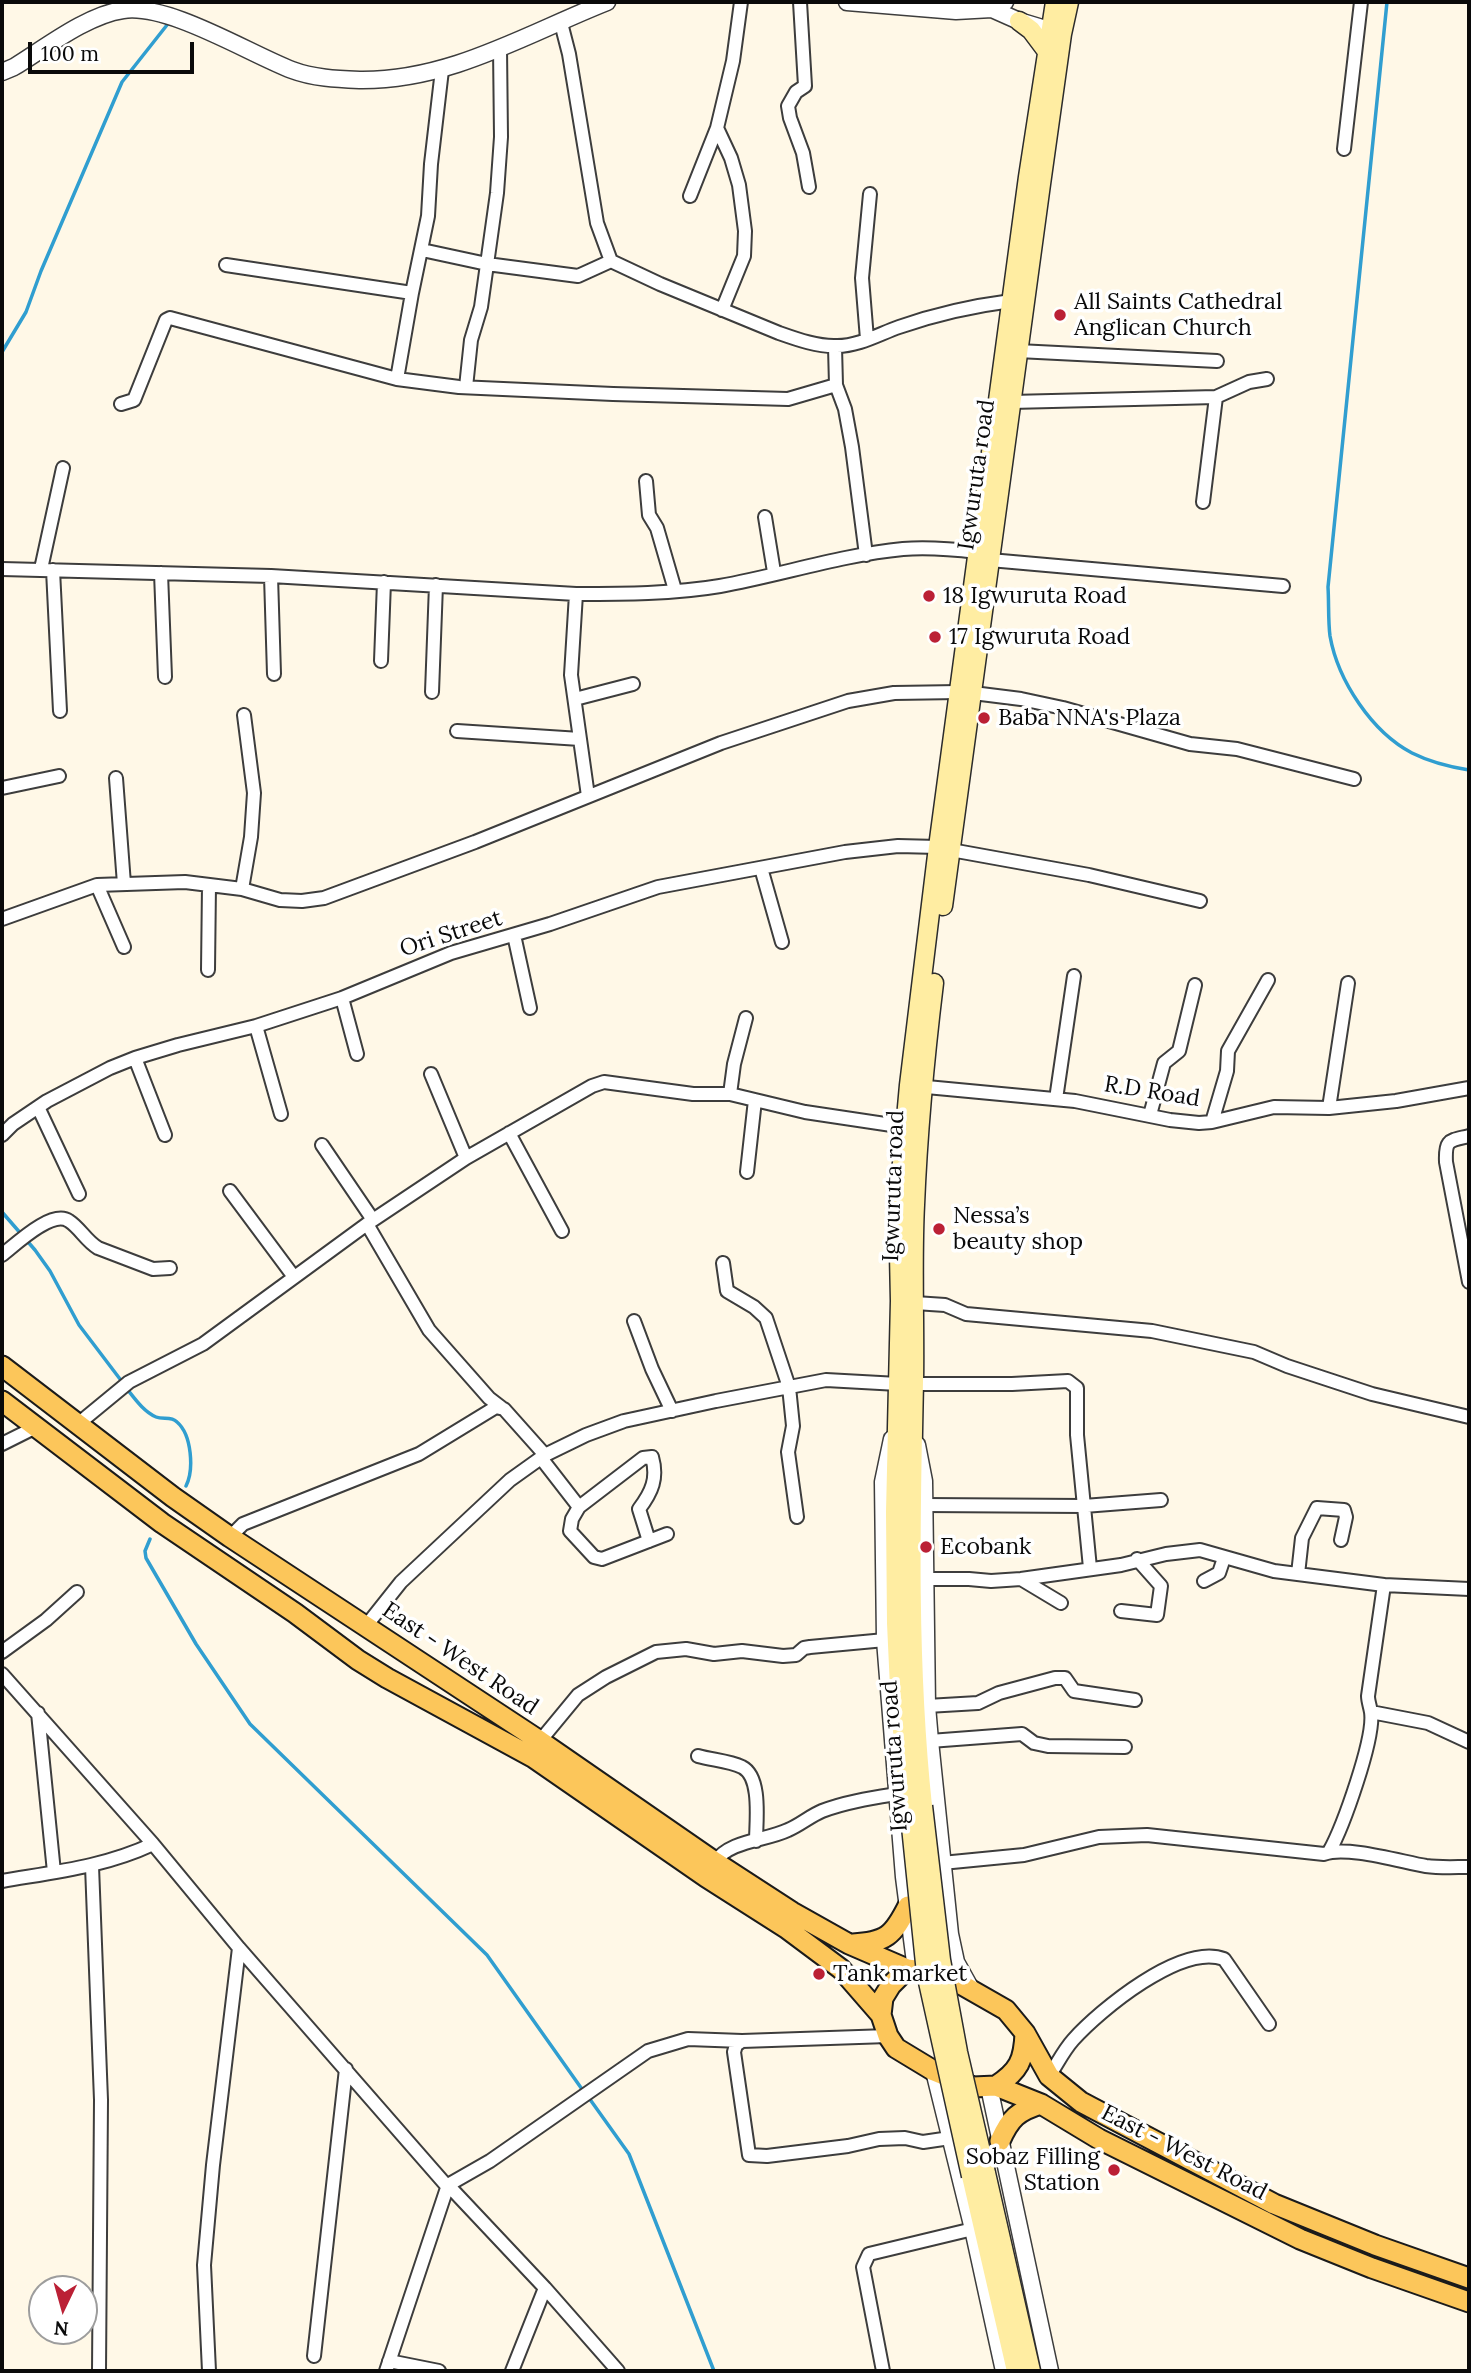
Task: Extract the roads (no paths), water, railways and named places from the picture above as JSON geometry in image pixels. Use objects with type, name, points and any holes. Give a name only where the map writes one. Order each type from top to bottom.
[{"type":"main road","name":"Igwuruta road","points":[[984,556],[1012,402],[1056,33],[1062,3]]},
{"type":"main road","points":[[1019,21],[1031,30],[1046,50]]},
{"type":"main road","name":"Igwuruta road","points":[[1016,2371],[910,1802],[913,1657],[905,1423],[906,1384],[915,1303],[916,1086],[944,849],[984,556],[1011,301],[1046,50],[1056,33]]},
{"type":"main road","name":"Igwuruta road","points":[[906,1384],[900,1301],[898,1207],[905,1127],[916,1086]]},
{"type":"main road","name":"East - West Road","points":[[2,1366],[173,1497],[230,1537],[540,1741],[706,1877],[786,1928],[841,1969],[881,2015]]},
{"type":"main road","name":"East - West Road","points":[[2,1401],[162,1523],[295,1613],[358,1660],[715,1862],[792,1912],[849,1944],[911,1970]]},
{"type":"main road","points":[[849,1944],[874,1942],[887,1937],[898,1927],[908,1906]]},
{"type":"main road","points":[[888,2036],[881,2015],[883,1998],[891,1985],[911,1970],[931,1972],[971,1989],[1006,2010],[1025,2033],[1019,2067],[1008,2079],[993,2087]]},
{"type":"main road","name":"East - West Road","points":[[1025,2033],[1049,2076],[1081,2102],[1275,2204],[1375,2245],[1469,2278]]},
{"type":"main road","name":"East - West Road","points":[[888,2036],[896,2048],[934,2071],[973,2087],[993,2087],[1041,2104],[1100,2139],[1300,2239],[1371,2268],[1469,2302]]},
{"type":"main road","points":[[1000,2141],[1014,2116],[1041,2104]]},
{"type":"main road","name":"Igwuruta road","points":[[978,2174],[1031,2371]]},
{"type":"main road","points":[[1268,2223],[1275,2204]]},
{"type":"street","points":[[2,72],[94,19],[122,10],[142,10],[178,20],[292,70],[312,76],[360,80],[394,79],[442,70],[607,2]]},
{"type":"street","points":[[690,197],[717,128],[733,61],[741,2]]},
{"type":"street","points":[[800,2],[805,86],[796,92],[788,106],[803,153],[809,187]]},
{"type":"street","points":[[847,2],[928,9],[999,5],[1019,21],[1056,33]]},
{"type":"street","points":[[1344,149],[1361,2]]},
{"type":"street","points":[[561,23],[569,54],[597,223],[611,261],[797,340],[835,347],[856,344],[897,327],[966,307],[1011,301]]},
{"type":"street","points":[[466,387],[471,340],[481,307],[497,193],[500,48]]},
{"type":"street","points":[[397,379],[428,216],[442,70]]},
{"type":"street","points":[[717,128],[731,158],[745,231],[744,256],[722,310]]},
{"type":"street","points":[[867,339],[863,278],[870,194]]},
{"type":"street","points":[[422,250],[487,264],[578,276],[611,261]]},
{"type":"street","points":[[226,264],[412,293]]},
{"type":"street","points":[[121,404],[134,400],[166,320],[170,318],[397,379],[466,387],[788,399],[836,385]]},
{"type":"street","points":[[835,347],[836,385],[845,409],[866,555]]},
{"type":"street","points":[[1018,351],[1217,361]]},
{"type":"street","points":[[1012,402],[1216,397],[1249,382],[1267,379]]},
{"type":"street","points":[[1203,502],[1216,397]]},
{"type":"street","points":[[60,711],[47,569],[63,468]]},
{"type":"street","points":[[646,481],[649,514],[657,528],[675,590]]},
{"type":"street","points":[[765,517],[774,572]]},
{"type":"street","points":[[2,569],[271,576],[576,594],[719,586],[774,572],[866,555],[902,549],[936,548],[984,556],[1283,586]]},
{"type":"street","points":[[161,573],[165,677]]},
{"type":"street","points":[[271,576],[274,674]]},
{"type":"street","points":[[381,662],[384,582]]},
{"type":"street","points":[[432,692],[436,585]]},
{"type":"street","points":[[576,594],[570,660],[588,796]]},
{"type":"street","points":[[575,699],[633,684]]},
{"type":"street","points":[[2,919],[97,885],[161,881],[242,889],[280,900],[324,898],[475,842],[721,743],[848,701],[894,693],[966,693],[1021,699],[1191,744],[1237,749],[1354,779]]},
{"type":"street","points":[[242,889],[251,837],[254,793],[244,715]]},
{"type":"street","points":[[457,731],[580,739]]},
{"type":"street","points":[[2,788],[59,776]]},
{"type":"street","points":[[116,778],[124,884]]},
{"type":"street","name":"Ori Street","points":[[2,1135],[38,1107],[110,1068],[135,1058],[256,1026],[342,998],[450,953],[514,935],[658,887],[732,872],[845,852],[898,846],[944,849],[1089,875],[1200,901]]},
{"type":"street","points":[[761,868],[782,942]]},
{"type":"street","points":[[97,885],[124,947]]},
{"type":"street","points":[[208,970],[209,885]]},
{"type":"street","points":[[514,935],[530,1008]]},
{"type":"street","points":[[1056,1099],[1074,976]]},
{"type":"street","points":[[1212,1122],[1227,1071],[1228,1051],[1268,981]]},
{"type":"street","points":[[1329,1108],[1348,983]]},
{"type":"street","points":[[1150,1115],[1164,1063],[1179,1051],[1195,985]]},
{"type":"street","points":[[342,998],[357,1054]]},
{"type":"street","points":[[730,1094],[746,1018]]},
{"type":"street","points":[[256,1026],[281,1114]]},
{"type":"street","points":[[135,1058],[165,1135]]},
{"type":"street","points":[[431,1074],[466,1158]]},
{"type":"street","points":[[78,1424],[129,1382],[194,1350],[370,1222],[466,1158],[592,1086],[604,1083],[693,1094],[730,1094],[805,1112],[905,1127]]},
{"type":"street","name":"R.D Road","points":[[916,1086],[1056,1099],[1187,1122],[1212,1122],[1274,1107],[1329,1108],[1396,1101],[1469,1088]]},
{"type":"street","points":[[747,1172],[755,1100]]},
{"type":"street","points":[[38,1107],[79,1194]]},
{"type":"street","points":[[509,1133],[562,1231]]},
{"type":"street","points":[[1469,1136],[1451,1140],[1446,1148],[1446,1162],[1469,1282]]},
{"type":"street","points":[[322,1145],[370,1222],[429,1330],[489,1398],[502,1408],[543,1457],[579,1507]]},
{"type":"street","points":[[230,1191],[294,1277]]},
{"type":"street","points":[[2,1255],[32,1231],[61,1218],[68,1220],[99,1248],[153,1269],[170,1268]]},
{"type":"street","points":[[723,1263],[727,1291],[754,1307],[766,1318],[789,1387],[793,1426],[788,1452],[797,1517]]},
{"type":"street","points":[[915,1303],[945,1305],[966,1314],[1159,1332],[1254,1352],[1371,1394],[1469,1417]]},
{"type":"street","points":[[634,1321],[672,1411]]},
{"type":"street","points":[[366,1626],[401,1582],[452,1533],[510,1480],[543,1457],[586,1435],[611,1426],[825,1380],[906,1384],[1068,1381],[1077,1388],[1077,1435],[1090,1568]]},
{"type":"street","points":[[230,1537],[243,1524],[419,1454],[492,1410],[502,1408]]},
{"type":"street","points":[[905,1423],[924,1480],[927,1706],[950,1934],[956,1962],[971,1989]]},
{"type":"street","points":[[905,1423],[883,1482],[885,1640],[910,1802],[908,1906],[911,1970]]},
{"type":"street","points":[[2,1444],[36,1427]]},
{"type":"street","points":[[649,1541],[639,1509],[653,1491],[655,1479],[652,1457],[643,1458],[579,1507],[572,1519],[570,1531],[594,1557],[602,1559],[649,1541],[667,1534]]},
{"type":"street","points":[[924,1505],[1084,1506],[1161,1500]]},
{"type":"street","points":[[1298,1574],[1303,1538],[1317,1508],[1344,1510],[1346,1513],[1341,1540]]},
{"type":"street","points":[[925,1579],[1021,1579],[1121,1565],[1137,1559],[1200,1550],[1274,1571],[1384,1585],[1469,1589]]},
{"type":"street","points":[[1204,1581],[1219,1573],[1224,1558]]},
{"type":"street","points":[[1121,1611],[1157,1615],[1161,1586],[1137,1559]]},
{"type":"street","points":[[1021,1579],[1061,1603]]},
{"type":"street","points":[[1329,1852],[1355,1789],[1369,1733],[1371,1712],[1368,1696],[1384,1585]]},
{"type":"street","points":[[2,1651],[46,1620],[77,1592]]},
{"type":"street","points":[[540,1741],[578,1695],[606,1677],[656,1652],[686,1649],[714,1654],[742,1651],[783,1656],[796,1655],[804,1648],[810,1647],[885,1640]]},
{"type":"street","points":[[2,1674],[153,1844],[239,1948],[446,2185],[545,2288],[618,2371]]},
{"type":"street","points":[[927,1706],[978,1703],[999,1693],[1055,1678],[1065,1678],[1074,1691],[1135,1700]]},
{"type":"street","points":[[1371,1712],[1428,1723],[1469,1742]]},
{"type":"street","points":[[38,1713],[54,1872]]},
{"type":"street","points":[[930,1741],[1022,1734],[1034,1743],[1048,1746],[1125,1747]]},
{"type":"street","points":[[698,1756],[742,1767],[753,1778],[756,1841]]},
{"type":"street","points":[[715,1862],[721,1854],[788,1830],[821,1812],[875,1798],[910,1802]]},
{"type":"street","points":[[942,1863],[1024,1855],[1099,1837],[1147,1835],[1402,1860],[1426,1866],[1469,1867]]},
{"type":"street","points":[[2,1881],[92,1866],[124,1857],[153,1844]]},
{"type":"street","points":[[92,1866],[101,2100],[99,2371]]},
{"type":"street","points":[[209,2371],[204,2265],[212,2165],[239,1948]]},
{"type":"street","points":[[1049,2076],[1072,2041],[1114,2002],[1138,1984],[1184,1961],[1206,1956],[1224,1959],[1269,2024]]},
{"type":"street","points":[[439,2371],[387,2366],[448,2185],[490,2161],[648,2050],[688,2039],[742,2041],[888,2036]]},
{"type":"street","points":[[742,2041],[736,2045],[734,2052],[749,2155],[767,2156],[848,2146],[879,2139],[905,2138],[923,2142],[950,2138]]},
{"type":"street","points":[[314,2356],[346,2069]]},
{"type":"street","points":[[934,2071],[1004,2371]]},
{"type":"street","points":[[993,2087],[1000,2141],[1050,2371]]},
{"type":"street","points":[[883,2371],[863,2267],[865,2260],[869,2254],[972,2229]]},
{"type":"street","points":[[512,2371],[545,2288]]},
{"type":"waterway","points":[[1387,2],[1328,587],[1329,630],[1334,653],[1349,687],[1359,704],[1383,732],[1412,753],[1440,764],[1469,770]]},
{"type":"waterway","points":[[2,352],[26,312],[122,82],[167,25]]},
{"type":"waterway","points":[[2,1212],[50,1271],[79,1325],[123,1383]]},
{"type":"waterway","points":[[127,1389],[152,1415],[175,1420],[182,1428],[190,1453],[190,1471],[186,1486]]},
{"type":"waterway","points":[[150,1539],[145,1551],[146,1558],[196,1644],[250,1724],[487,1955],[584,2092]]},
{"type":"waterway","points":[[589,2098],[629,2154],[714,2371]]},
{"type":"place","name":"All Saints Cathedral Anglican Church","points":[[1060,315]]},
{"type":"place","name":"18 Igwuruta Road","points":[[929,596]]},
{"type":"place","name":"17 Igwuruta Road","points":[[935,637]]},
{"type":"place","name":"Baba NNA's Plaza","points":[[984,718]]},
{"type":"place","name":"Nessa’s beauty shop","points":[[939,1229]]},
{"type":"place","name":"Ecobank","points":[[926,1547]]},
{"type":"place","name":"Tank market","points":[[819,1974]]},
{"type":"place","name":"Sobaz Filling Station","points":[[1114,2170]]}]
